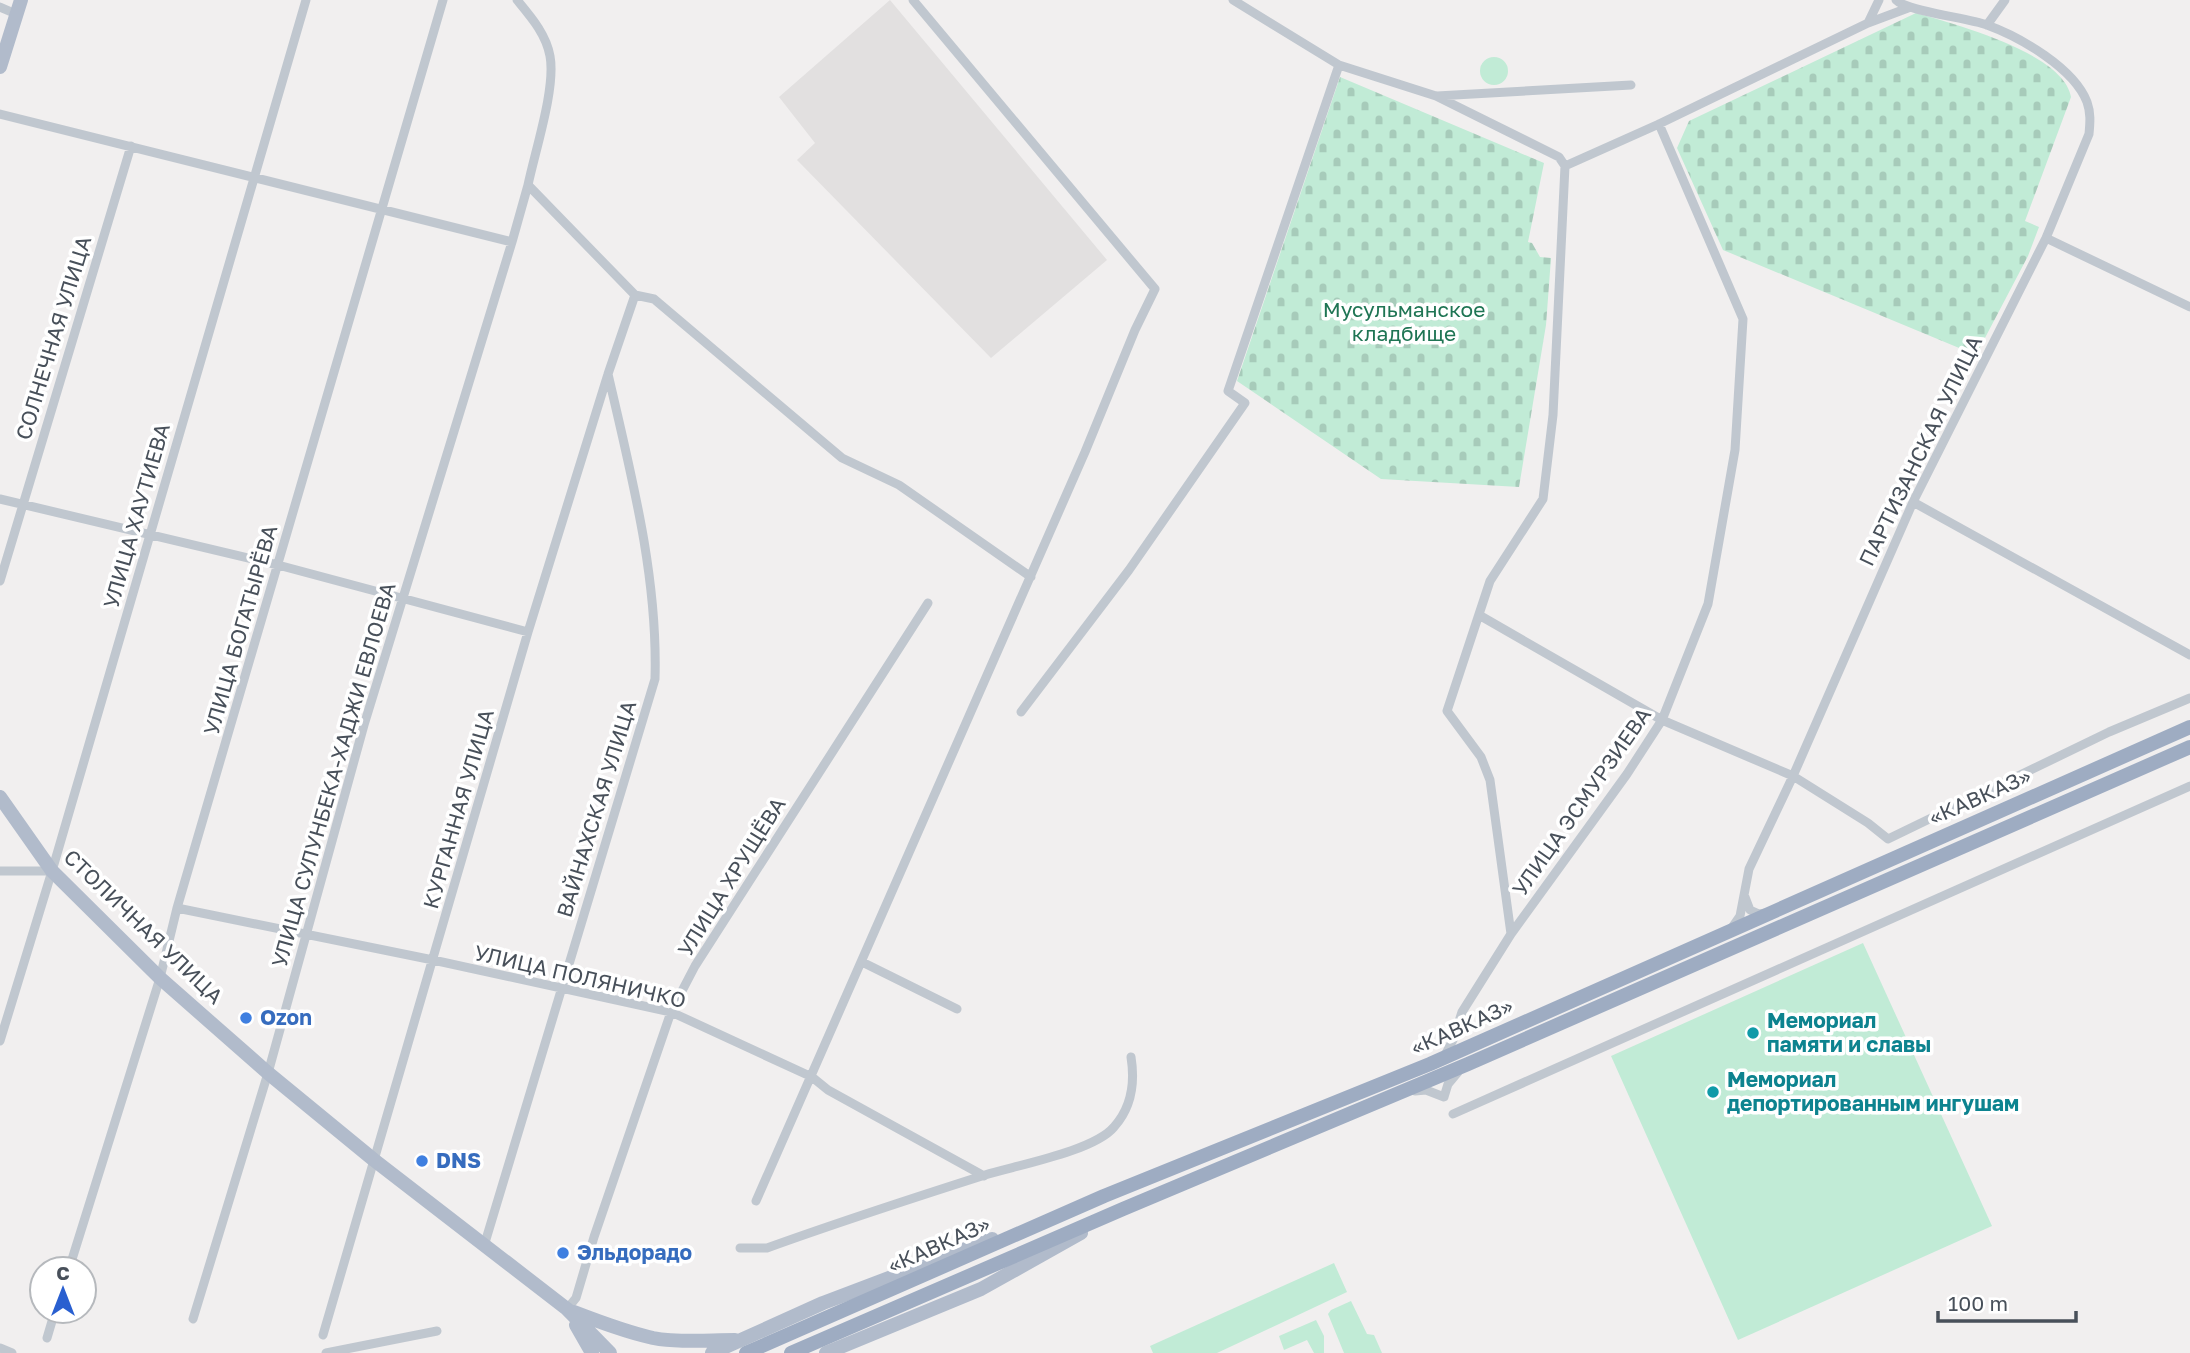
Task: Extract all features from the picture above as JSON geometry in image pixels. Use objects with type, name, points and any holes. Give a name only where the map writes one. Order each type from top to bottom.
[{"type":"highway","name":"«КАВКАЗ»","points":[[744,1346],[1444,1058],[2190,727]]},
{"type":"highway","name":"«КАВКАЗ»","points":[[790,1353],[1468,1064],[2190,747]]},
{"type":"main road","points":[[0,66],[19,7]]},
{"type":"main road","name":"СТОЛИЧНАЯ УЛИЦА","points":[[0,797],[52,871],[160,978],[373,1160],[566,1309]]},
{"type":"main road","points":[[826,1353],[981,1289],[1123,1209]]},
{"type":"main road","points":[[566,1309],[626,1353]]},
{"type":"main road","points":[[566,1309],[607,1325],[654,1338],[744,1346]]},
{"type":"main road","points":[[566,1309],[592,1353]]},
{"type":"main road","points":[[580,1321],[610,1353]]},
{"type":"main road","points":[[712,1353],[744,1346]]},
{"type":"street","name":"УЛИЦА ХАУТИЕВА","points":[[0,1041],[306,0]]},
{"type":"street","name":"УЛИЦА БОГАТЫРЁВА","points":[[73,1255],[160,978],[177,908],[443,0]]},
{"type":"street","name":"УЛИЦА СУЛУНБЕКА-ХАДЖИ ЕВЛОЕВА","points":[[193,1319],[268,1073],[364,724],[528,185],[549,88],[550,56],[538,26],[517,0]]},
{"type":"street","points":[[757,1201],[1155,289],[913,0]]},
{"type":"street","points":[[1233,0],[1339,65],[1436,96],[1559,157],[1565,166],[1553,415],[1543,499],[1490,581],[1447,711],[1481,757],[1490,780],[1511,934]]},
{"type":"street","points":[[1868,23],[1879,0]]},
{"type":"street","points":[[1896,0],[1908,8]]},
{"type":"street","points":[[1987,25],[2005,0]]},
{"type":"street","points":[[0,7],[19,7]]},
{"type":"street","points":[[1565,166],[1659,124],[1868,23],[1908,8]]},
{"type":"street","name":"ПАРТИЗАНСКАЯ УЛИЦА","points":[[1728,933],[1740,916],[1749,869],[1793,776],[1913,502],[2046,238],[2089,134],[2091,118],[2087,101],[2072,79],[2035,48],[1987,25],[1924,9],[1908,8]]},
{"type":"street","points":[[1021,712],[1129,570],[1245,403],[1228,391],[1339,65]]},
{"type":"street","points":[[1436,96],[1631,85]]},
{"type":"street","points":[[0,114],[512,242]]},
{"type":"street","name":"УЛИЦА ЭСМУРЗИЕВА","points":[[1444,1058],[1462,1012],[1511,934],[1627,774],[1662,720],[1708,604],[1735,450],[1743,319],[1659,124]]},
{"type":"street","name":"СОЛНЕЧНАЯ УЛИЦА","points":[[0,580],[131,146]]},
{"type":"street","points":[[528,185],[635,295],[654,299],[842,458],[899,485],[1031,577]]},
{"type":"street","points":[[2046,238],[2190,307]]},
{"type":"street","name":"КУРГАННАЯ УЛИЦА","points":[[323,1335],[528,632],[635,295]]},
{"type":"street","name":"ВАЙНАХСКАЯ УЛИЦА","points":[[484,1246],[655,679],[656,637],[638,503],[608,374]]},
{"type":"street","points":[[0,499],[278,565],[528,632]]},
{"type":"street","points":[[1913,502],[2190,654]]},
{"type":"street","name":"УЛИЦА ХРУЩЁВА","points":[[566,1309],[576,1298],[594,1237],[671,1012],[695,965],[928,603]]},
{"type":"street","points":[[1479,615],[1662,720],[1793,776],[1868,823],[1888,839],[2109,732],[2190,698]]},
{"type":"street","points":[[1453,1114],[2190,786]]},
{"type":"street","points":[[0,871],[52,871]]},
{"type":"street","points":[[1744,892],[1750,910],[1759,914],[1774,912]]},
{"type":"street","name":"УЛИЦА ПОЛЯНИЧКО","points":[[177,908],[671,1012],[812,1077],[828,1090],[984,1176]]},
{"type":"street","points":[[862,962],[957,1009]]},
{"type":"street","points":[[1456,1029],[1474,1044]]},
{"type":"street","points":[[740,1248],[767,1248],[1094,1142],[1114,1128],[1129,1103],[1134,1077],[1131,1057]]},
{"type":"street","points":[[1402,1092],[1426,1090],[1444,1097],[1455,1074],[1468,1064]]},
{"type":"street","points":[[47,1338],[51,1325]]},
{"type":"street","points":[[326,1353],[437,1331]]},
{"type":"street","points":[[0,1348],[12,1353]]},
{"type":"shaded area","points":[[890,0],[1107,260],[991,358],[797,160],[815,143],[779,97]]},
{"type":"green space","points":[[1916,13],[1980,33],[2029,54],[2064,81],[2071,97],[2025,221],[2039,227],[2028,256],[1976,355],[1723,250],[1677,148],[1689,121]]},
{"type":"green space","points":[[1494,57],[1504,61],[1508,71],[1504,81],[1494,85],[1484,81],[1480,71],[1484,61]]},
{"type":"green space","name":"Мусульманское кладбище","points":[[1340,77],[1544,163],[1528,242],[1532,243],[1540,257],[1551,258],[1546,325],[1519,487],[1381,479],[1237,381]]},
{"type":"green space","points":[[1863,943],[1992,1226],[1738,1340],[1611,1056]]},
{"type":"green space","points":[[1334,1263],[1347,1292],[1217,1353],[1153,1353],[1150,1346]]},
{"type":"green space","points":[[1351,1301],[1367,1334],[1374,1335],[1382,1353],[1344,1353],[1328,1314]]},
{"type":"green space","points":[[1316,1320],[1324,1336],[1324,1353],[1314,1353],[1307,1340],[1284,1350],[1279,1336]]},
{"type":"place","name":"Ozon","points":[[246,1018]]},
{"type":"place","name":"Мемориал памяти и славы","points":[[1753,1033]]},
{"type":"place","name":"Мемориал депортированным ингушам","points":[[1713,1092]]},
{"type":"place","name":"DNS","points":[[422,1161]]},
{"type":"place","name":"Эльдорадо","points":[[563,1253]]}]
